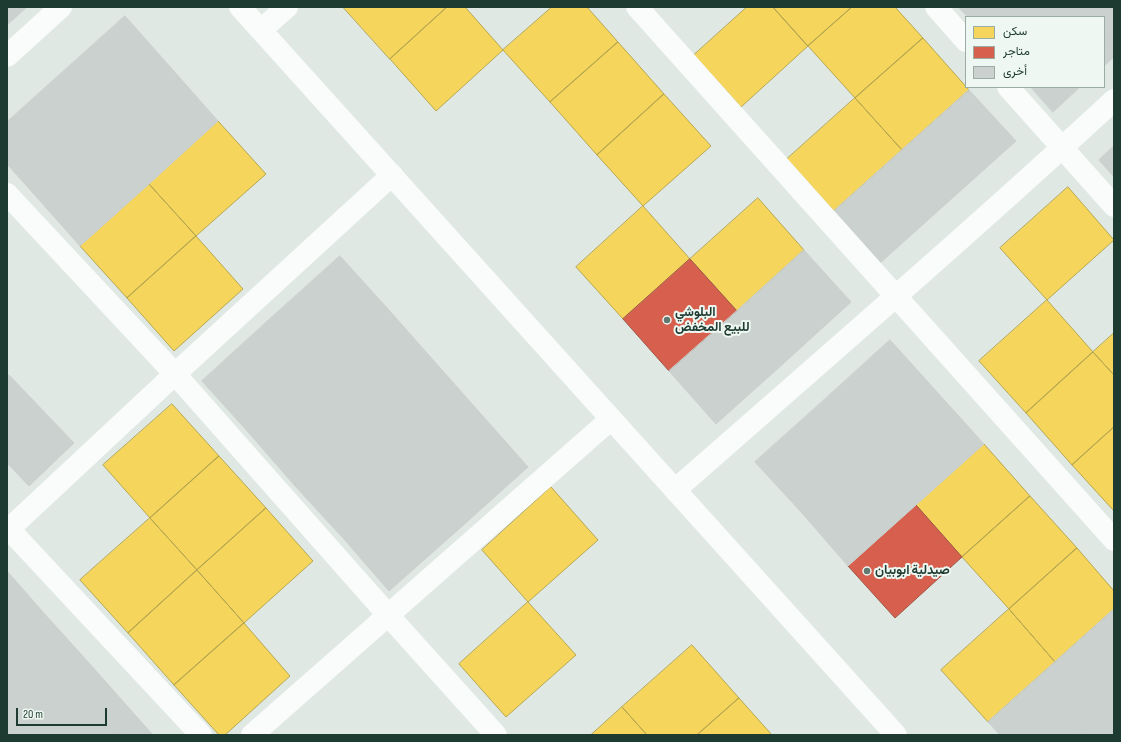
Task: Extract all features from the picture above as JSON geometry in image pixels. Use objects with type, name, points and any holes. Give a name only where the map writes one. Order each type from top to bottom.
[{"type":"street","points":[[7,56],[61,7]]},
{"type":"street","points":[[240,7],[896,735]]},
{"type":"street","points":[[261,30],[287,7]]},
{"type":"street","points":[[637,7],[1114,540]]},
{"type":"street","points":[[936,7],[965,40]]},
{"type":"street","points":[[1009,88],[1114,206]]},
{"type":"street","points":[[675,490],[896,296],[1114,100]]},
{"type":"street","points":[[201,735],[8,528],[392,175]]},
{"type":"street","points":[[7,194],[175,374],[496,735]]},
{"type":"street","points":[[252,735],[611,419]]},
{"type":"building: سكن","points":[[343,7],[447,7],[390,59]]},
{"type":"building: سكن","points":[[447,7],[465,7],[503,50],[436,111],[390,59]]},
{"type":"building: سكن","points":[[552,7],[587,7],[618,42],[550,102],[503,50]]},
{"type":"building: سكن","points":[[747,7],[773,7],[808,46],[741,107],[694,55]]},
{"type":"building: سكن","points":[[773,7],[852,7],[808,46]]},
{"type":"building: سكن","points":[[852,7],[895,7],[923,38],[855,98],[808,46]]},
{"type":"building: سكن","points":[[923,38],[965,85],[965,88],[969,90],[902,150],[855,98]]},
{"type":"building: سكن","points":[[618,42],[664,94],[597,155],[550,102]]},
{"type":"building: سكن","points":[[664,94],[711,146],[643,206],[597,155]]},
{"type":"building: سكن","points":[[855,98],[902,150],[834,211],[787,159]]},
{"type":"building: سكن","points":[[218,121],[266,174],[196,236],[149,184]]},
{"type":"building: سكن","points":[[149,184],[196,236],[127,298],[80,246]]},
{"type":"building: سكن","points":[[1068,187],[1114,240],[1047,300],[1000,248]]},
{"type":"building: سكن","points":[[758,198],[804,250],[737,311],[690,259]]},
{"type":"building: سكن","points":[[643,206],[690,259],[623,319],[576,267]]},
{"type":"building: سكن","points":[[196,236],[243,289],[174,351],[127,298]]},
{"type":"building: سكن","points":[[1047,300],[1093,352],[1026,413],[979,361]]},
{"type":"building: سكن","points":[[1114,333],[1114,375],[1093,352]]},
{"type":"building: سكن","points":[[1093,352],[1114,375],[1114,427],[1072,465],[1026,413]]},
{"type":"building: سكن","points":[[172,404],[219,456],[150,518],[103,465]]},
{"type":"building: سكن","points":[[1114,427],[1114,511],[1072,465]]},
{"type":"building: سكن","points":[[984,444],[1030,496],[962,557],[916,505]]},
{"type":"building: سكن","points":[[219,456],[266,508],[197,570],[150,518]]},
{"type":"building: سكن","points":[[551,487],[598,540],[528,602],[482,550]]},
{"type":"building: سكن","points":[[1030,496],[1077,548],[1009,609],[962,557]]},
{"type":"building: سكن","points":[[266,508],[313,561],[244,623],[197,570]]},
{"type":"building: سكن","points":[[150,518],[197,570],[128,633],[80,580]]},
{"type":"building: سكن","points":[[1077,548],[1114,591],[1114,609],[1055,662],[1009,609]]},
{"type":"building: سكن","points":[[197,570],[244,623],[174,685],[128,633]]},
{"type":"building: سكن","points":[[528,602],[576,655],[506,717],[459,664]]},
{"type":"building: سكن","points":[[1009,609],[1055,662],[988,722],[941,670]]},
{"type":"building: سكن","points":[[244,623],[290,676],[225,735],[219,735],[174,685]]},
{"type":"building: سكن","points":[[692,645],[739,698],[697,735],[647,735],[622,707]]},
{"type":"building: سكن","points":[[739,698],[772,735],[697,735]]},
{"type":"building: سكن","points":[[622,707],[647,735],[591,735]]},
{"type":"building: متاجر","points":[[690,259],[737,311],[669,371],[623,319]]},
{"type":"building: متاجر","points":[[916,505],[962,557],[895,618],[848,566]]},
{"type":"building: أخرى","points":[[7,7],[27,7],[7,25]]},
{"type":"building: أخرى","points":[[1065,7],[1054,16],[967,16],[959,8]]},
{"type":"building: أخرى","points":[[1065,7],[1081,7],[1089,16],[1054,16]]},
{"type":"building: أخرى","points":[[1081,7],[1114,7],[1114,44],[1105,34],[1105,16],[1089,16]]},
{"type":"building: أخرى","points":[[125,16],[172,69],[102,131],[56,78]]},
{"type":"building: أخرى","points":[[1105,34],[1114,44],[1114,57],[1105,65]]},
{"type":"building: أخرى","points":[[172,69],[218,121],[149,184],[102,131]]},
{"type":"building: أخرى","points":[[56,78],[102,131],[33,193],[7,164],[7,122]]},
{"type":"building: أخرى","points":[[1032,88],[1079,88],[1053,112]]},
{"type":"building: أخرى","points":[[969,90],[1016,141],[948,202],[902,150]]},
{"type":"building: أخرى","points":[[102,131],[149,184],[80,246],[33,193]]},
{"type":"building: أخرى","points":[[1114,146],[1114,177],[1099,160]]},
{"type":"building: أخرى","points":[[902,150],[948,202],[880,263],[834,211]]},
{"type":"building: أخرى","points":[[804,250],[851,302],[784,363],[737,311]]},
{"type":"building: أخرى","points":[[340,256],[388,309],[318,371],[271,318]]},
{"type":"building: أخرى","points":[[388,309],[434,361],[365,424],[318,371]]},
{"type":"building: أخرى","points":[[737,311],[784,363],[716,424],[669,371]]},
{"type":"building: أخرى","points":[[271,318],[318,371],[249,433],[202,381]]},
{"type":"building: أخرى","points":[[890,340],[937,392],[869,453],[823,401]]},
{"type":"building: أخرى","points":[[434,361],[481,414],[412,476],[365,424]]},
{"type":"building: أخرى","points":[[318,371],[365,424],[295,486],[249,433]]},
{"type":"building: أخرى","points":[[9,375],[74,443],[29,486],[7,463],[7,377]]},
{"type":"building: أخرى","points":[[937,392],[984,444],[916,505],[869,453]]},
{"type":"building: أخرى","points":[[823,401],[869,453],[802,513],[755,462]]},
{"type":"building: أخرى","points":[[481,414],[528,467],[459,529],[412,476]]},
{"type":"building: أخرى","points":[[365,424],[412,476],[343,538],[295,486]]},
{"type":"building: أخرى","points":[[869,453],[916,505],[848,566],[802,513]]},
{"type":"building: أخرى","points":[[412,476],[459,529],[389,591],[343,538]]},
{"type":"building: أخرى","points":[[7,571],[42,611],[7,642]]},
{"type":"building: أخرى","points":[[1114,609],[1114,703],[1102,713],[1055,662]]},
{"type":"building: أخرى","points":[[42,611],[89,663],[20,726],[7,711],[7,642]]},
{"type":"building: أخرى","points":[[1055,662],[1102,713],[1078,735],[1000,735],[988,722]]},
{"type":"building: أخرى","points":[[89,663],[136,716],[114,735],[28,735],[20,726]]},
{"type":"building: أخرى","points":[[1114,703],[1114,726],[1102,713]]},
{"type":"building: أخرى","points":[[7,711],[20,726],[9,735],[7,735]]},
{"type":"building: أخرى","points":[[1102,713],[1114,726],[1114,735],[1078,735]]},
{"type":"building: أخرى","points":[[136,716],[153,735],[114,735]]},
{"type":"building: أخرى","points":[[20,726],[28,735],[9,735]]},
{"type":"place","name":"البلوشي للبيع المخفض","points":[[667,320]]},
{"type":"place","name":"صيدلية ابوبيان","points":[[867,571]]}]
